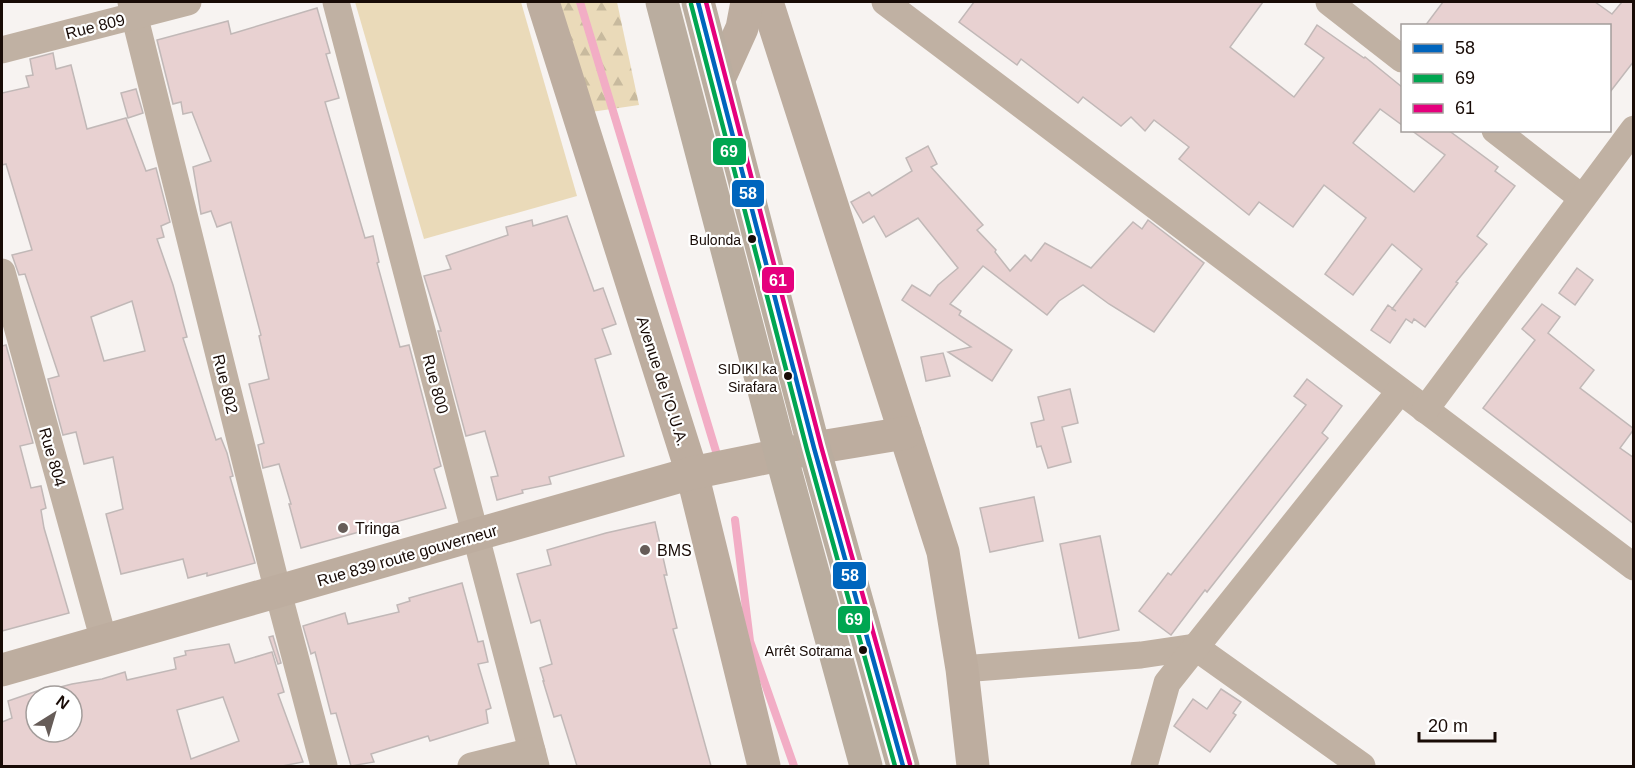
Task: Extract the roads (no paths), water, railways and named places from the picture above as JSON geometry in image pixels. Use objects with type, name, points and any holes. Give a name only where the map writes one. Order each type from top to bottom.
[{"type":"highway","points":[[662,2],[866,766]]},
{"type":"highway","points":[[698,2],[814,448],[903,766]]},
{"type":"street","name":"Rue 809","points":[[2,50],[133,9],[188,2]]},
{"type":"street","name":"Rue 800","points":[[336,2],[534,759]]},
{"type":"street","name":"Avenue de l'O.U.A.","points":[[543,2],[692,473],[764,766]]},
{"type":"street","points":[[719,79],[742,28],[747,2]]},
{"type":"street","points":[[767,2],[943,552],[962,669],[973,766]]},
{"type":"street","points":[[885,2],[1634,567]]},
{"type":"street","points":[[1329,2],[1401,58]]},
{"type":"street","name":"Rue 802","points":[[133,9],[278,592],[324,766]]},
{"type":"street","points":[[1425,410],[1634,129]]},
{"type":"street","points":[[1498,132],[1582,198]]},
{"type":"street","name":"Rue 804","points":[[2,273],[104,640]]},
{"type":"street","points":[[1144,766],[1167,683],[1400,391]]},
{"type":"street","name":"Rue 839 route gouverneur","points":[[2,670],[692,473],[781,454],[905,433]]},
{"type":"street","points":[[962,669],[1141,655],[1196,647],[1362,766]]},
{"type":"street","points":[[471,766],[534,759]]},
{"type":"waterway","points":[[580,2],[718,458]]},
{"type":"waterway","points":[[735,520],[750,641],[794,766]]},
{"type":"place","name":"Bulonda","points":[[752,239]]},
{"type":"place","name":"SIDIKI ka Sirafara","points":[[788,376]]},
{"type":"place","name":"Tringa","points":[[343,528]]},
{"type":"place","name":"BMS","points":[[645,550]]},
{"type":"place","name":"Arrêt Sotrama","points":[[863,650]]}]
